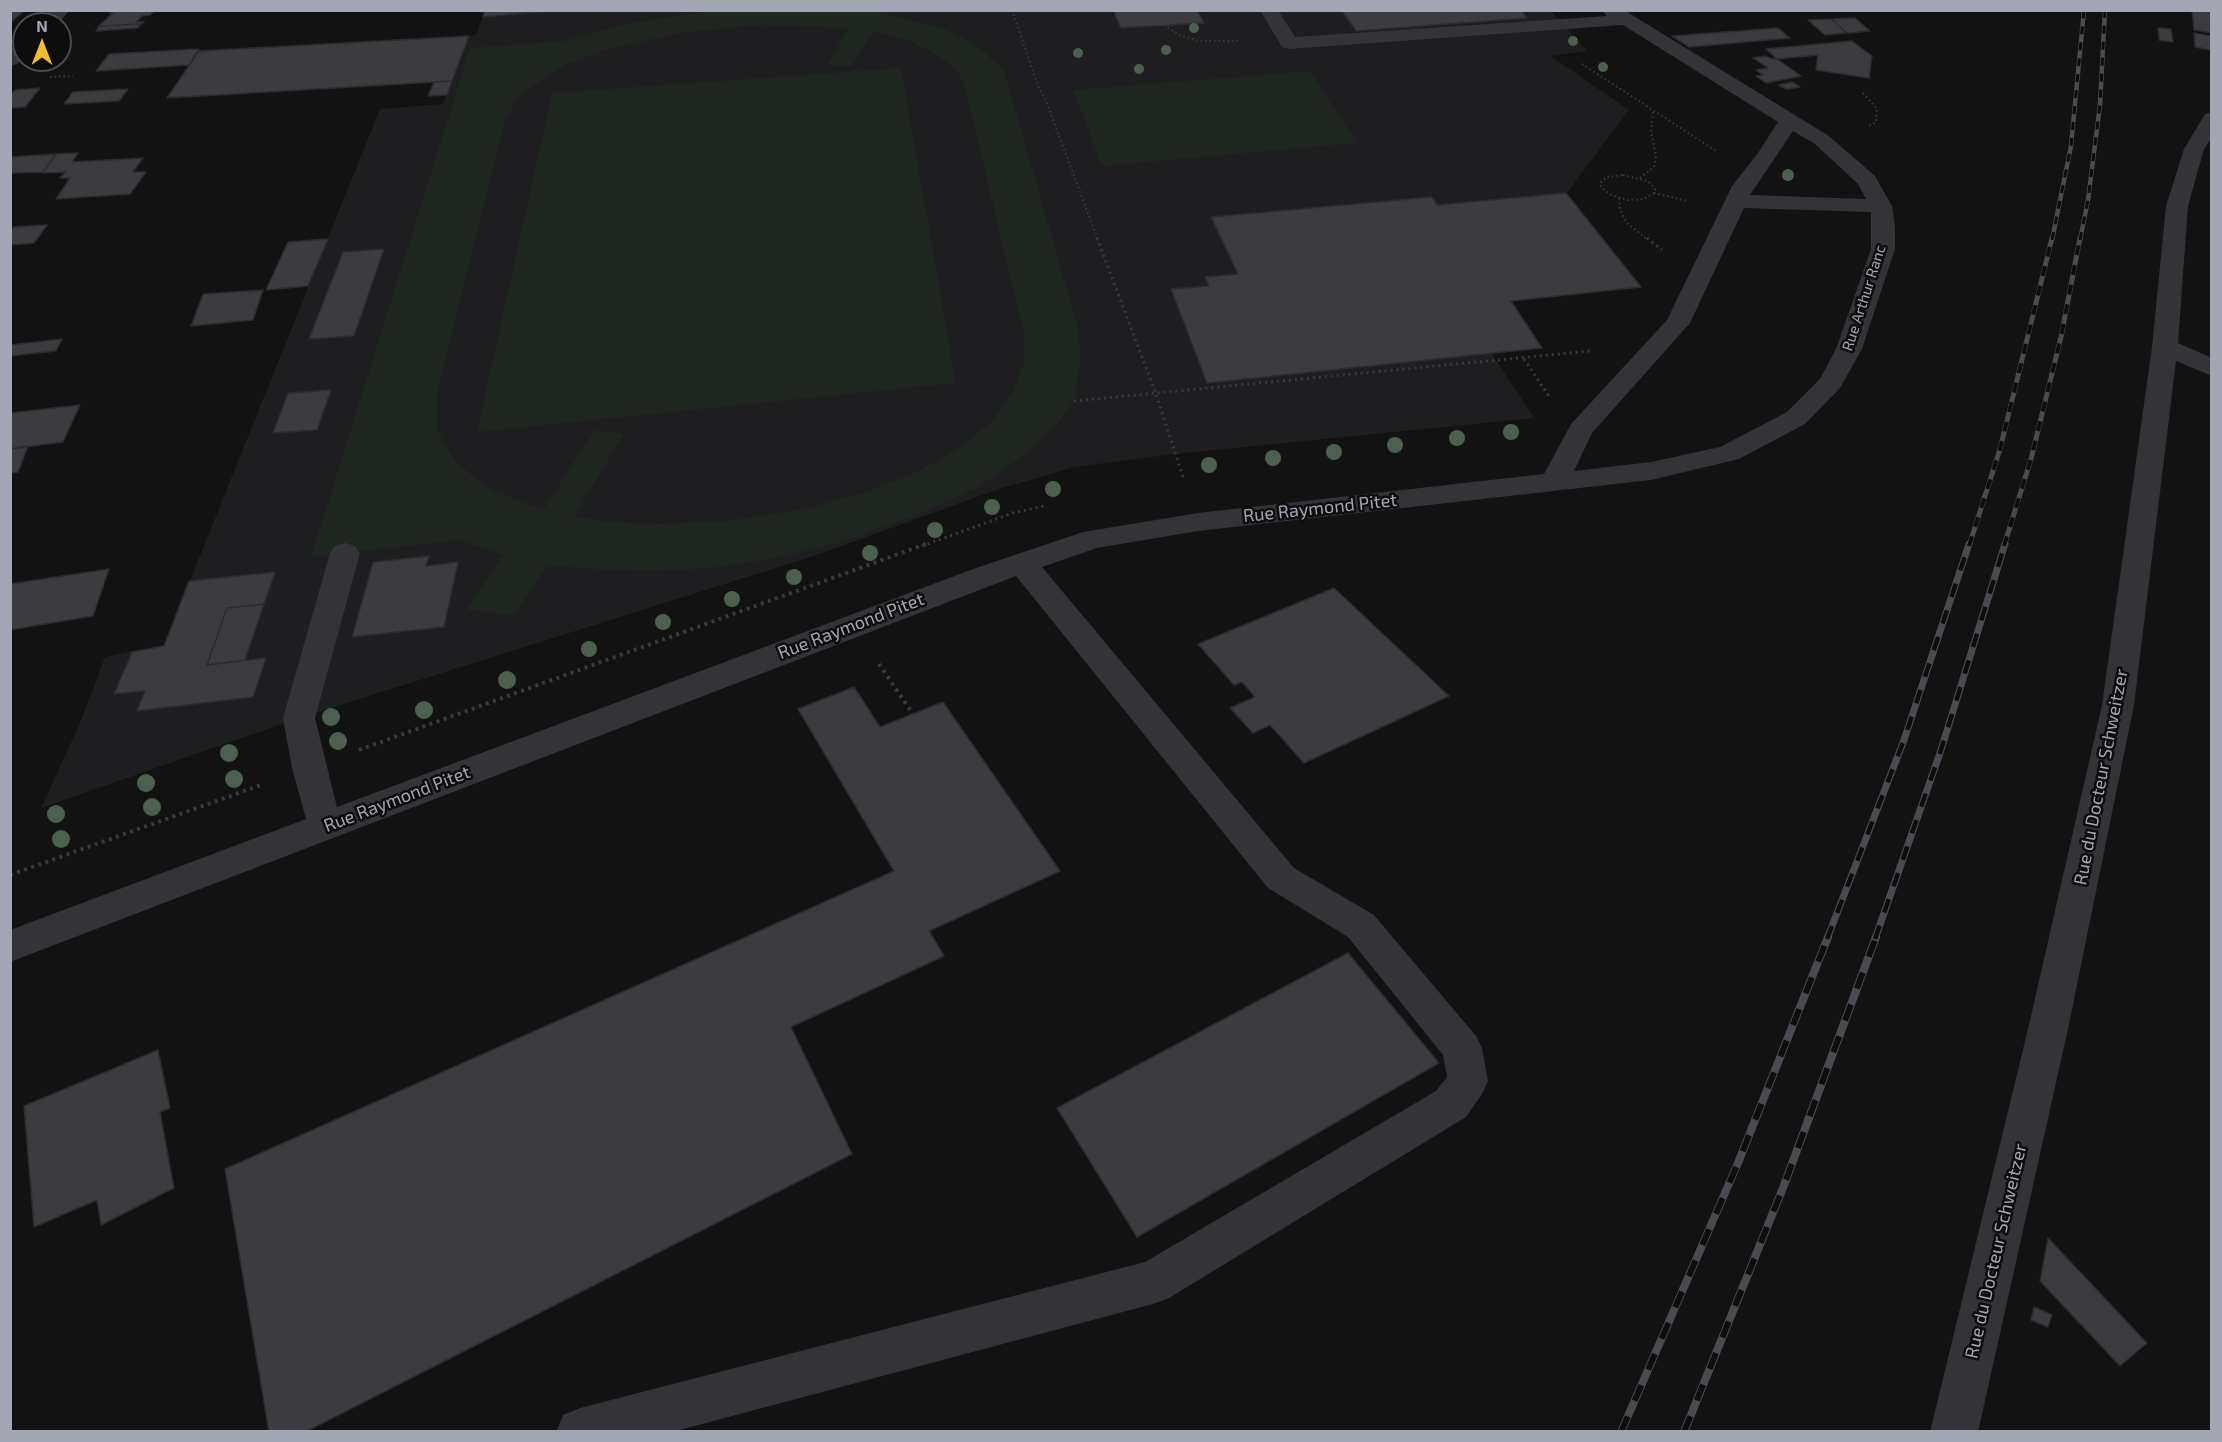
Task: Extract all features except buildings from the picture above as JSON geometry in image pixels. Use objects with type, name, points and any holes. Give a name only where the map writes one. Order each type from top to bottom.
[{"type":"street","points":[[1269,10],[1289,44],[1542,26],[1617,15]]},
{"type":"street","name":"Rue Arthur Ranc","points":[[1617,15],[1822,140],[1867,181],[1881,206],[1884,227],[1882,249],[1849,349],[1831,382],[1796,418],[1729,453]]},
{"type":"street","name":"Rue du Docteur Schweitzer","points":[[1954,1431],[2048,1029],[2118,705],[2164,347],[2177,206],[2194,149],[2211,118]]},
{"type":"street","points":[[1554,483],[1580,430],[1678,324],[1743,186],[1767,156],[1789,120]]},
{"type":"street","points":[[1736,201],[1881,206]]},
{"type":"street","points":[[2164,347],[2211,368]]},
{"type":"street","name":"Rue Raymond Pitet","points":[[10,946],[1022,563],[1093,539],[1198,522],[1651,471],[1729,453]]},
{"type":"street","points":[[325,826],[309,768],[299,718],[345,553]]},
{"type":"street","points":[[580,1431],[1153,1282],[1451,1104],[1468,1081],[1462,1048],[1361,926],[1281,878],[1022,563]]},
{"type":"path","points":[[1012,10],[1038,86],[1046,100],[1156,394],[1198,522]]},
{"type":"path","points":[[1164,25],[1179,35],[1199,41],[1223,42],[1284,36]]},
{"type":"path","points":[[1542,26],[1566,53],[1714,151],[1767,156]]},
{"type":"path","points":[[1640,178],[1654,167],[1656,156],[1651,131],[1653,112]]},
{"type":"path","points":[[1623,175],[1640,178],[1653,185],[1655,189],[1650,197],[1636,200],[1619,198],[1605,192],[1600,183],[1603,180],[1623,175]]},
{"type":"path","points":[[1619,198],[1620,210],[1627,223],[1639,234],[1701,276]]},
{"type":"path","points":[[1074,401],[1595,351]]},
{"type":"path","points":[[1524,359],[1553,403]]},
{"type":"shaded area","points":[[717,10],[888,10],[886,15],[940,27],[980,48],[1004,71],[1078,327],[1081,356],[1074,401],[1057,425],[1019,459],[975,489],[914,516],[842,542],[776,558],[712,568],[651,571],[547,565],[514,615],[466,610],[503,555],[459,540],[311,557],[470,48],[564,41],[631,23]],"holes":[[[761,25],[849,28],[827,65],[852,66],[873,32],[904,39],[926,49],[945,61],[959,74],[964,84],[1024,334],[1024,362],[1014,391],[993,420],[960,448],[915,473],[861,494],[804,509],[727,521],[657,524],[607,522],[574,516],[624,434],[595,430],[543,510],[489,489],[456,462],[437,430],[437,394],[506,117],[520,96],[542,79],[568,64],[603,51],[679,33]]]},
{"type":"shaded area","points":[[485,11],[1551,11],[1587,51],[1551,56],[1629,110],[1567,193],[1641,287],[1511,301],[1542,348],[1492,354],[1534,418],[1175,454],[1075,467],[999,489],[817,555],[299,718],[41,808],[80,723],[105,657],[164,645],[380,109],[443,104],[469,36],[476,35]]},
{"type":"shaded area","points":[[901,68],[956,383],[477,432],[552,93]]},
{"type":"shaded area","points":[[1310,71],[1357,143],[1102,166],[1073,90]]},
{"type":"railway","points":[[2052,240],[2071,146],[2084,10]]},
{"type":"railway","points":[[2080,240],[2088,200],[2100,105],[2105,10]]},
{"type":"railway","points":[[1969,546],[2000,449],[2052,238]]},
{"type":"railway","points":[[2004,546],[2031,459],[2061,337],[2080,238]]},
{"type":"railway","points":[[1827,939],[1904,740],[1969,544]]},
{"type":"railway","points":[[1875,939],[1940,753],[2005,544]]},
{"type":"railway","points":[[1621,1432],[1738,1163],[1828,937]]},
{"type":"railway","points":[[1684,1432],[1783,1188],[1876,937]]}]
